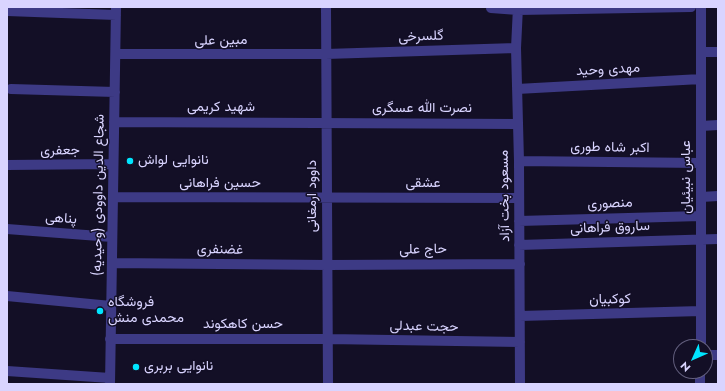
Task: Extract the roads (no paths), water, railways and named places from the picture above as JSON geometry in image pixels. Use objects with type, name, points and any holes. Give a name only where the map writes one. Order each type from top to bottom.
[{"type":"street","name":"داوود ارمغانی","points":[[326,7],[328,384]]},
{"type":"street","points":[[491,8],[691,7]]},
{"type":"street","name":"عباس نبیئیان","points":[[700,339],[701,7]]},
{"type":"street","name":"مسعود بخت آزاد","points":[[518,8],[516,48],[519,161],[520,384]]},
{"type":"street","points":[[7,11],[116,11]]},
{"type":"street","name":"شجاع الدین داوودی (وحیدیه)","points":[[110,381],[116,11]]},
{"type":"street","name":"گلسرخی","points":[[326,54],[516,48]]},
{"type":"street","points":[[701,52],[718,52]]},
{"type":"street","name":"مبین علی","points":[[116,54],[326,54]]},
{"type":"street","name":"مهدی وحید","points":[[517,89],[701,79]]},
{"type":"street","points":[[11,89],[115,92]]},
{"type":"street","name":"شهید کریمی","points":[[114,122],[327,123]]},
{"type":"street","name":"نصرت الله عسگری","points":[[327,123],[518,124]]},
{"type":"street","points":[[701,126],[718,125]]},
{"type":"street","name":"اکبر شاه طوری","points":[[519,161],[701,163]]},
{"type":"street","name":"جعفری","points":[[7,165],[114,164]]},
{"type":"street","points":[[701,197],[718,196]]},
{"type":"street","name":"حسین فراهانی","points":[[113,197],[327,198]]},
{"type":"street","name":"عشقی","points":[[327,198],[519,198]]},
{"type":"street","name":"منصوری","points":[[519,221],[701,216]]},
{"type":"street","name":"پناهی","points":[[7,229],[112,237]]},
{"type":"street","name":"ساروق فراهانی","points":[[519,245],[718,239]]},
{"type":"street","name":"غضنفری","points":[[112,263],[328,265]]},
{"type":"street","name":"حاج علی","points":[[328,265],[520,264]]},
{"type":"street","points":[[7,296],[111,306]]},
{"type":"street","name":"کوکبیان","points":[[520,316],[700,311]]},
{"type":"street","name":"حسن کاهکوند","points":[[110,339],[328,339]]},
{"type":"street","name":"حجت عبدلی","points":[[328,339],[520,342]]},
{"type":"street","points":[[7,371],[110,381]]},
{"type":"place","name":"نانوایی لواش","points":[[130,161]]},
{"type":"place","name":"فروشگاه محمدی منش","points":[[100,311]]},
{"type":"place","name":"نانوایی بربری","points":[[136,367]]}]
